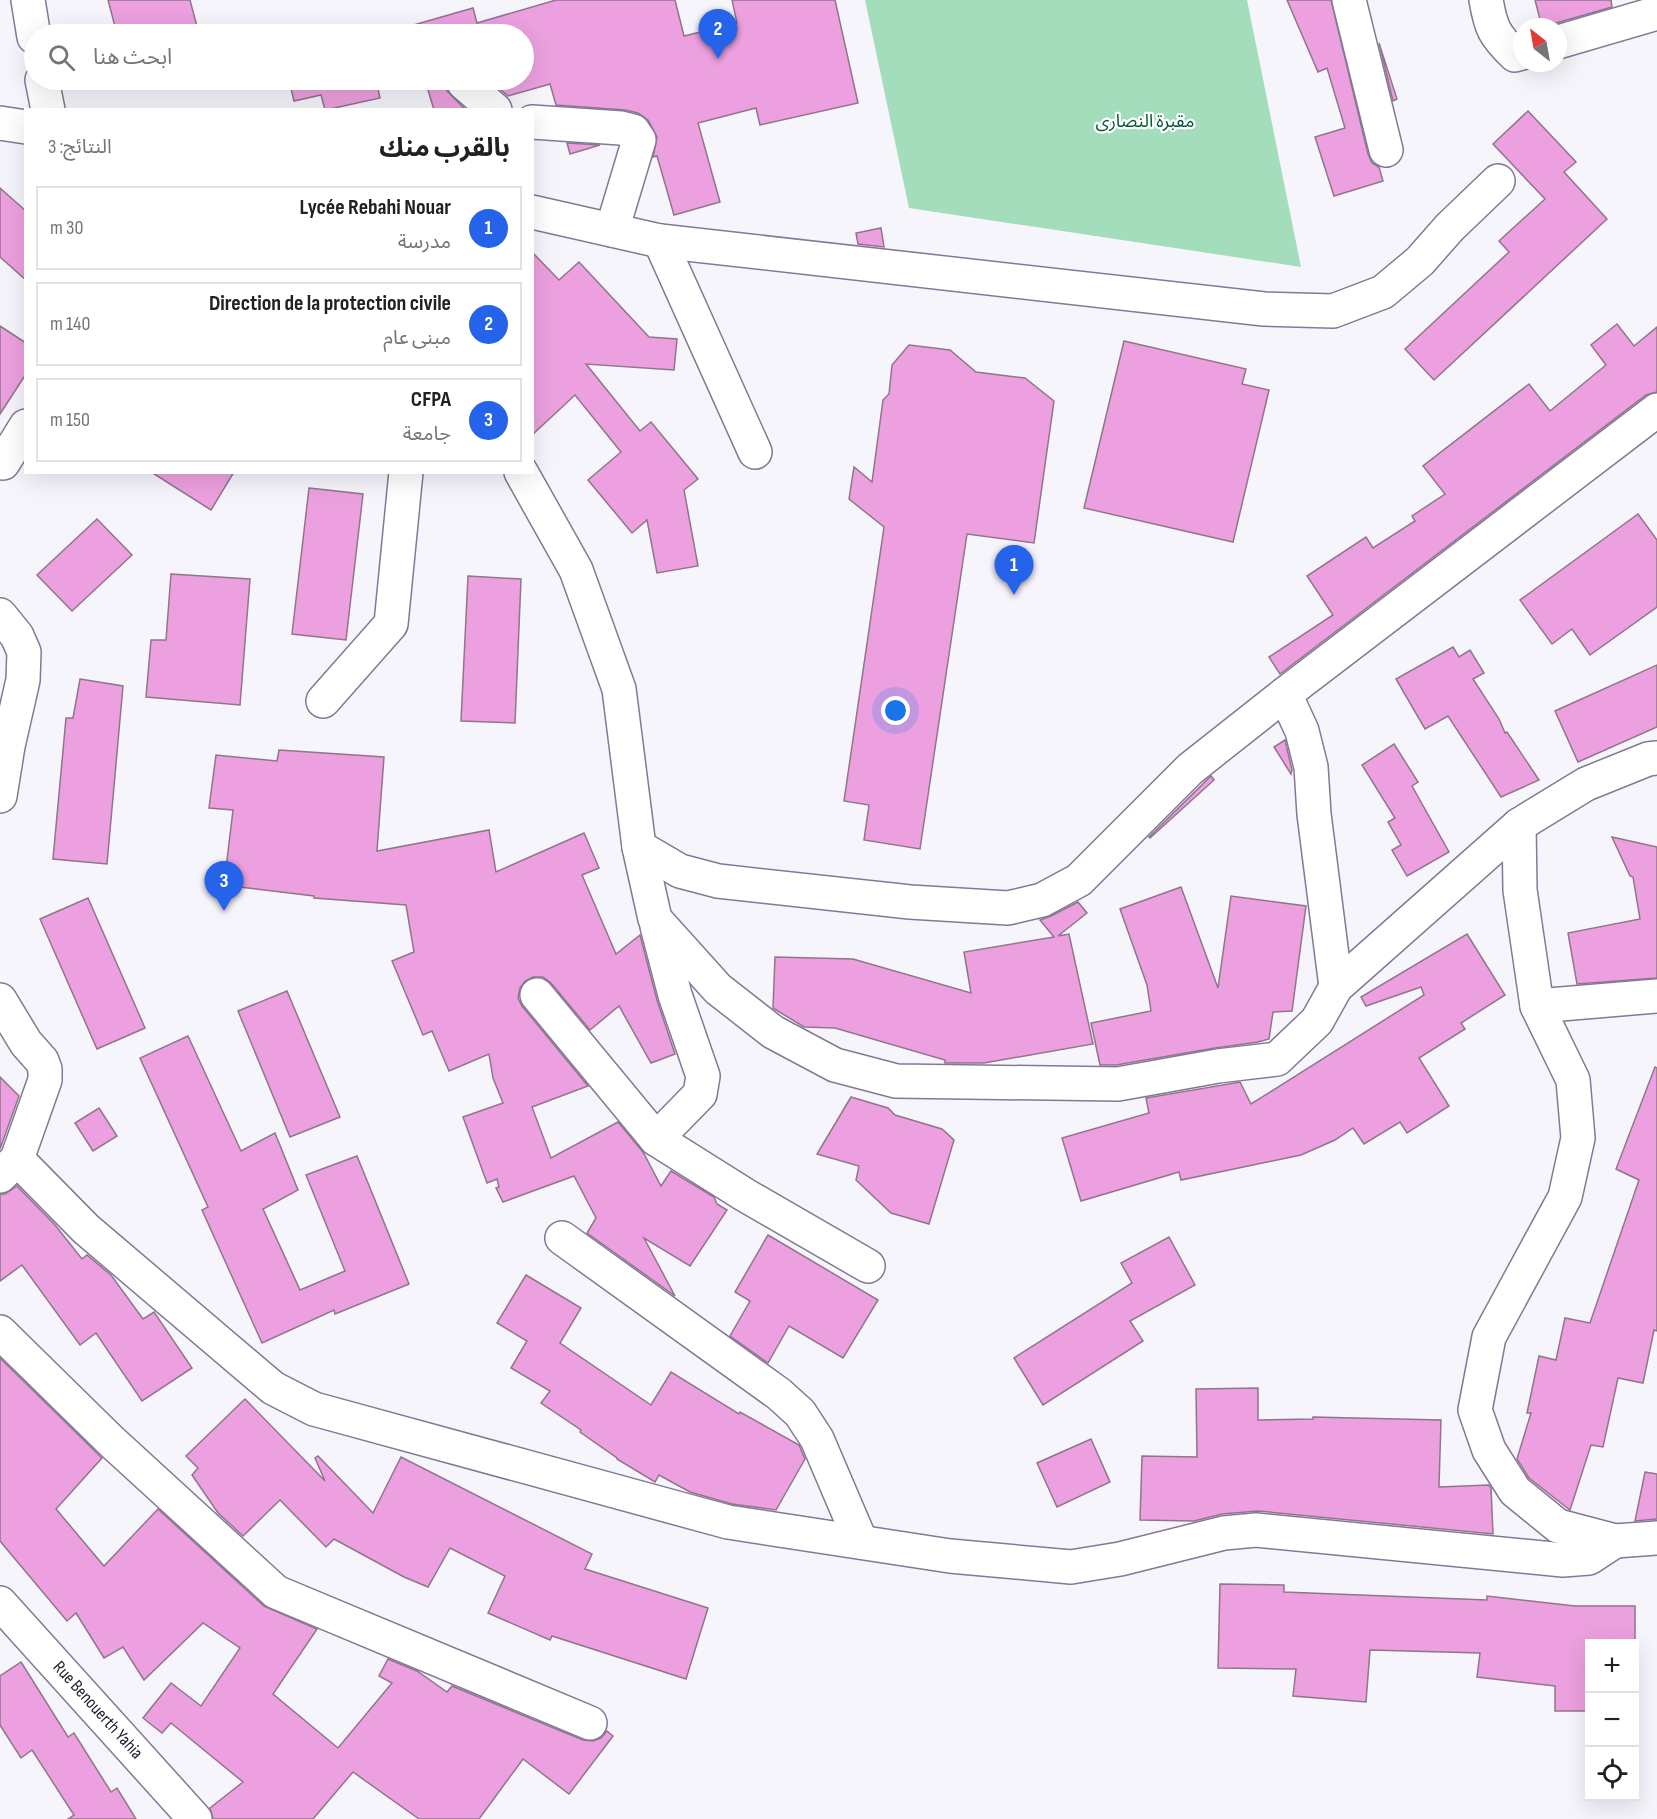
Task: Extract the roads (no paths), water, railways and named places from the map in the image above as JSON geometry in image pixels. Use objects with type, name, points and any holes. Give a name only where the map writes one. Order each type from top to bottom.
[{"type":"street","points":[[28,0],[32,24]]},
{"type":"street","points":[[1348,0],[1386,150]]},
{"type":"street","points":[[1486,0],[1490,25],[1500,41],[1513,53]]},
{"type":"street","points":[[1567,39],[1657,13]]},
{"type":"street","points":[[44,90],[48,108]]},
{"type":"street","points":[[472,90],[493,108]]},
{"type":"street","points":[[534,122],[621,128],[633,131],[639,140],[612,230]]},
{"type":"street","points":[[0,123],[24,127]]},
{"type":"street","points":[[534,212],[660,241],[1264,309],[1333,311],[1383,292],[1420,261],[1450,226],[1498,181]]},
{"type":"street","points":[[660,241],[755,452]]},
{"type":"street","points":[[639,847],[680,871],[718,881],[909,902],[1008,908],[1042,900],[1078,880],[1190,769],[1657,410]]},
{"type":"street","points":[[3,463],[24,429]]},
{"type":"street","points":[[323,701],[391,624],[406,474]]},
{"type":"street","points":[[522,474],[576,570],[619,689],[639,847],[675,995],[703,1076],[700,1094],[656,1138]]},
{"type":"street","points":[[0,615],[17,636],[24,652],[23,680],[8,746],[0,796]]},
{"type":"street","points":[[1286,694],[1302,731],[1311,766],[1314,814],[1336,987]]},
{"type":"street","points":[[655,919],[718,989],[773,1032],[835,1065],[896,1082],[1118,1084],[1218,1066],[1277,1059],[1317,1021],[1336,987],[1520,825],[1586,784],[1648,759],[1657,758]]},
{"type":"street","points":[[1520,825],[1520,890],[1537,1006],[1573,1080],[1578,1138],[1565,1197],[1489,1337],[1475,1410],[1489,1450],[1515,1491],[1558,1526],[1615,1541],[1657,1538]]},
{"type":"street","points":[[537,995],[656,1138],[746,1196],[868,1266]]},
{"type":"street","points":[[1537,1006],[1657,996]]},
{"type":"street","points":[[0,1000],[26,1043],[42,1061],[45,1069],[45,1080],[8,1167],[86,1229],[264,1381],[314,1409],[728,1522],[950,1557],[1071,1567],[1120,1558],[1224,1533],[1256,1530],[1563,1560],[1588,1558],[1615,1541]]},
{"type":"street","points":[[562,1238],[779,1394],[800,1413],[817,1439],[861,1542]]},
{"type":"street","points":[[0,1332],[111,1441],[276,1592],[590,1723]]},
{"type":"street","name":"Rue Benouerth Yahia","points":[[0,1603],[195,1819]]},
{"type":"place","name":"Direction de la protection civile","points":[[718,59]]},
{"type":"place","name":"Lycée Rebahi Nouar","points":[[1014,595]]},
{"type":"place","name":"CFPA","points":[[224,911]]},
{"type":"park label","name":"مقبرة النصارى","points":[[1145,121]]}]
